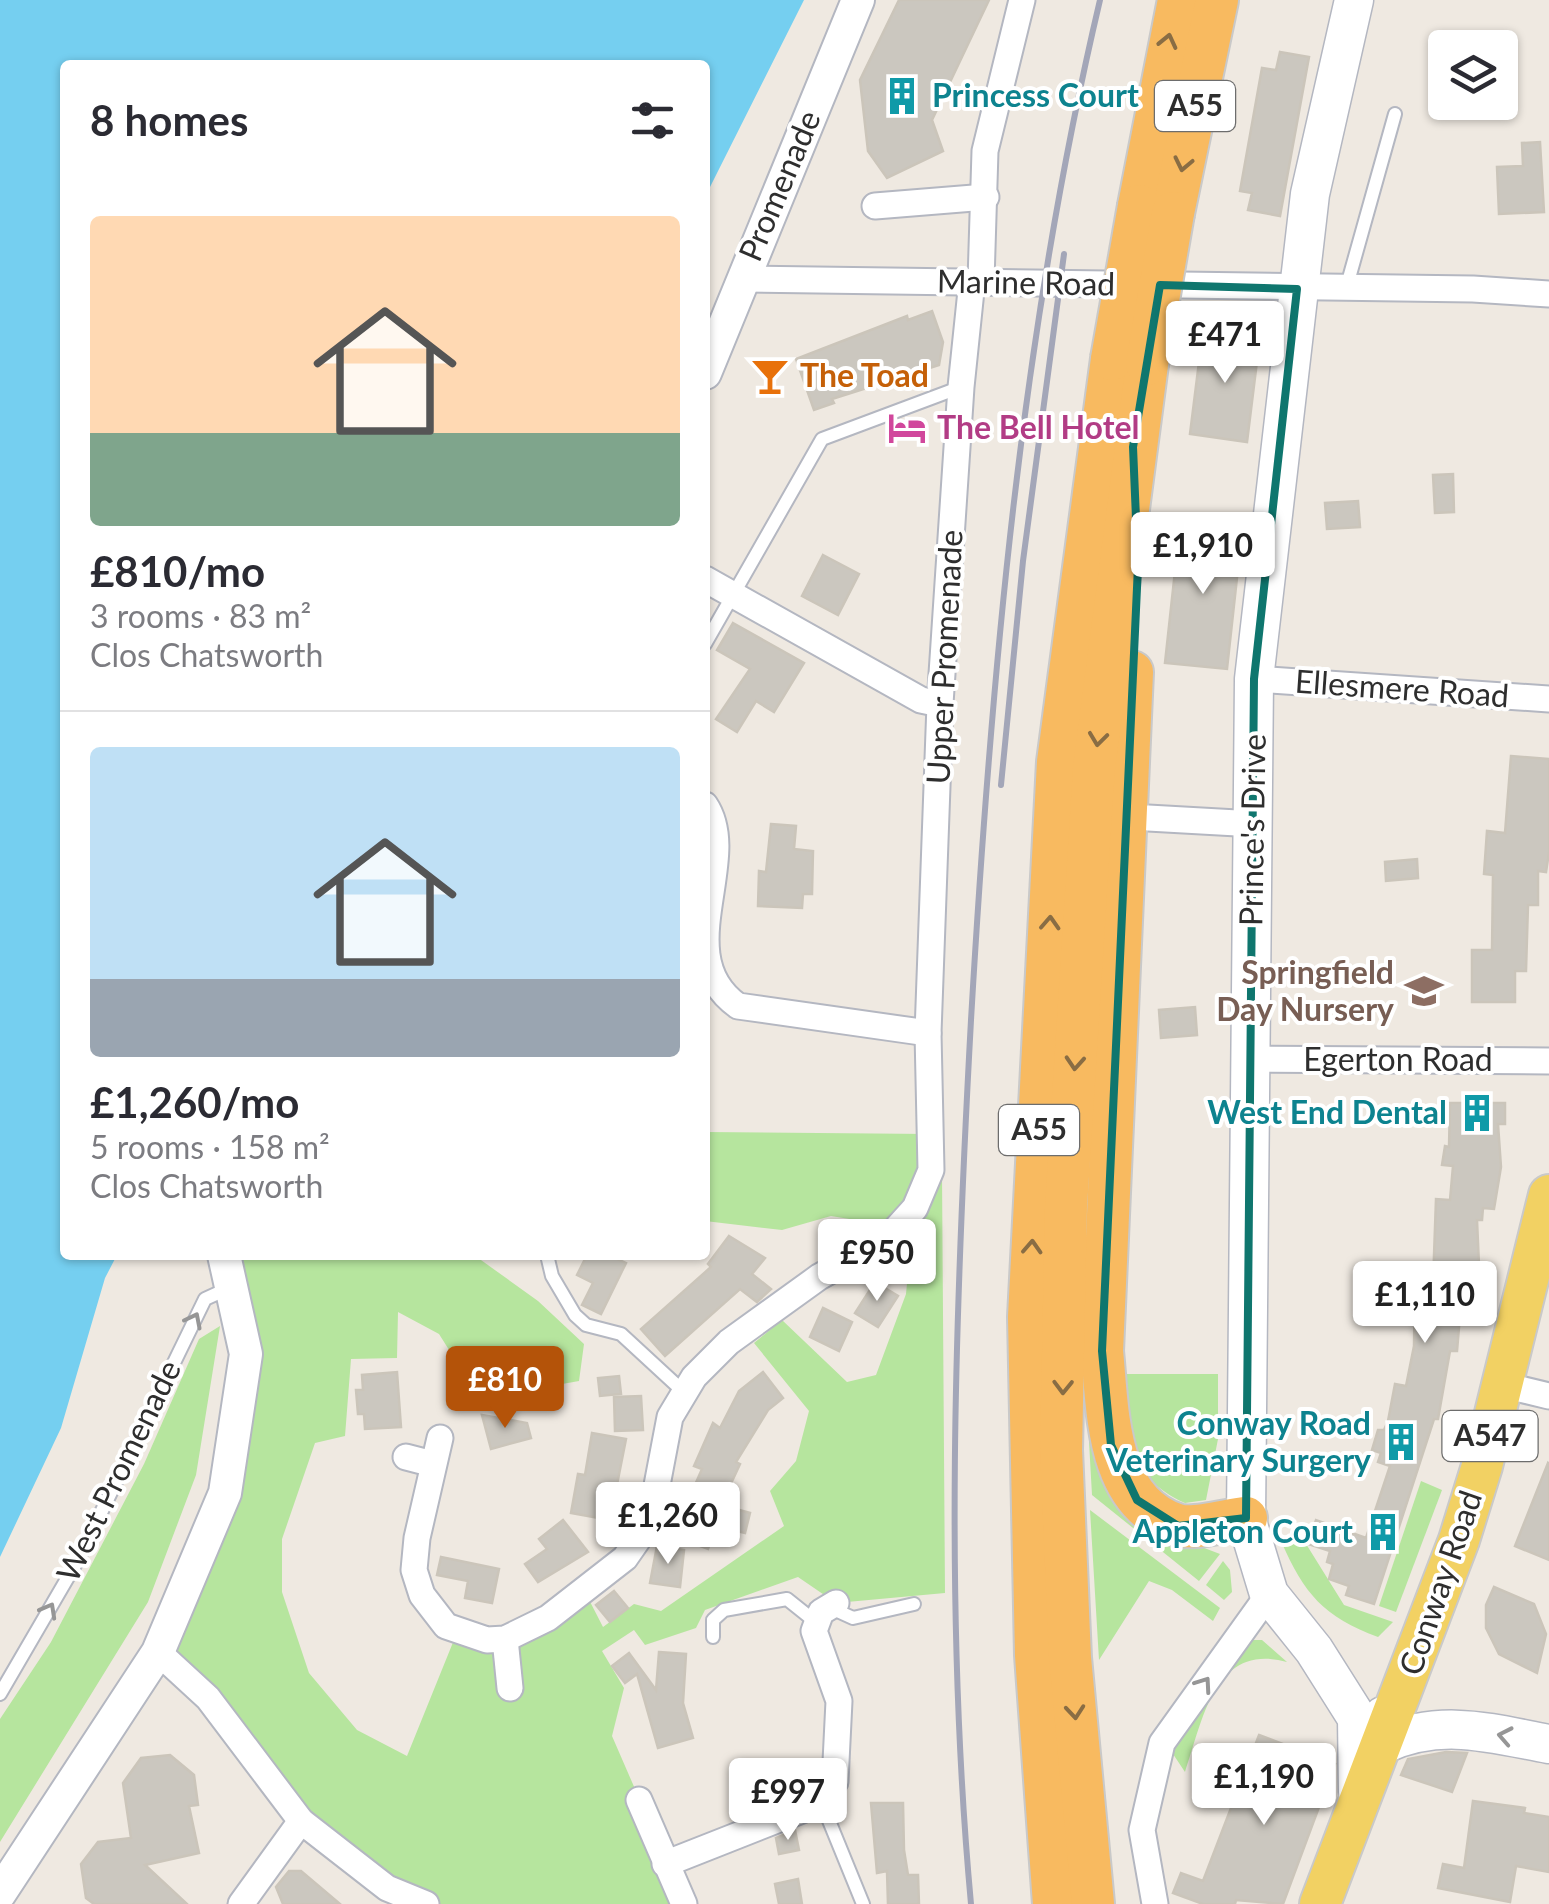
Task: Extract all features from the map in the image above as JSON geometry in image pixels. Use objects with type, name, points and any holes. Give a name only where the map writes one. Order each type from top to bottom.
[{"type":"highway","name":"A55","points":[[1054,1904],[1036,1656],[1028,1317],[1058,762],[1156,209],[1178,0]]},
{"type":"highway","name":"A55","points":[[1156,209],[1217,0]]},
{"type":"highway","name":"A55","points":[[1092,1904],[1070,1658],[1064,1526],[1066,1207],[1094,768],[1133,447],[1129,362]]},
{"type":"highway","points":[[1133,447],[1138,566],[1102,1351],[1110,1446],[1137,1500],[1178,1526],[1246,1518]]},
{"type":"highway","points":[[1028,1317],[1020,1664],[1030,1904]]},
{"type":"main road","name":"Prince's Drive","points":[[1354,0],[1327,106],[1297,288],[1254,679],[1246,1518],[1269,1594],[1314,1650],[1357,1718],[1358,1808]]},
{"type":"main road","name":"Conway Road","points":[[1320,1904],[1459,1540],[1503,1385],[1549,1195]]},
{"type":"main road","name":"Prince's Drive","points":[[1314,1650],[1372,1695],[1383,1716],[1384,1744]]},
{"type":"main road","points":[[1411,1670],[1423,1698],[1436,1714],[1462,1727]]},
{"type":"main road","points":[[1384,1744],[1425,1728],[1462,1727],[1549,1744]]},
{"type":"street","name":"Promenade","points":[[710,360],[858,0]]},
{"type":"street","name":"Upper Promenade","points":[[505,1638],[548,1618],[625,1558],[650,1522],[670,1417],[685,1393],[729,1342],[819,1276],[887,1239],[915,1208],[931,1170],[928,1034],[940,704],[961,387],[977,281],[989,130],[1022,0]]},
{"type":"street","points":[[875,206],[986,197]]},
{"type":"street","name":"Marine Road","points":[[742,279],[1549,294]]},
{"type":"street","points":[[710,582],[921,700],[940,704]]},
{"type":"street","name":"Ellesmere Road","points":[[1254,679],[1549,698]]},
{"type":"street","points":[[1148,818],[1255,824]]},
{"type":"street","points":[[710,819],[714,831],[710,908]]},
{"type":"street","points":[[710,974],[716,991],[738,1006],[928,1034]]},
{"type":"street","name":"Egerton Road","points":[[1248,1059],[1549,1061]]},
{"type":"street","points":[[0,1893],[158,1652],[224,1494],[246,1354],[225,1260]]},
{"type":"street","points":[[1503,1385],[1549,1396]]},
{"type":"street","points":[[440,1438],[414,1570],[422,1595],[446,1626],[487,1640],[505,1638],[510,1688]]},
{"type":"street","points":[[406,1458],[433,1464]]},
{"type":"street","points":[[1155,1904],[1142,1830],[1162,1743],[1269,1594]]},
{"type":"street","points":[[665,1864],[821,1801],[835,1782],[838,1701],[814,1630],[827,1611]]},
{"type":"street","points":[[158,1652],[208,1698],[301,1821],[387,1888],[426,1904]]},
{"type":"street","points":[[640,1800],[684,1904]]},
{"type":"street","points":[[241,1904],[301,1821]]},
{"type":"lane","points":[[1346,289],[1396,114]]},
{"type":"lane","points":[[710,636],[822,438],[961,387]]},
{"type":"lane","points":[[548,1260],[552,1276],[586,1326],[621,1334],[685,1393]]},
{"type":"lane","name":"West Promenade","points":[[0,1694],[78,1560],[205,1300],[230,1288]]},
{"type":"lane","points":[[655,1491],[726,1518]]},
{"type":"lane","points":[[713,1637],[714,1620],[724,1610],[787,1599],[852,1618],[914,1604]]},
{"type":"lane","points":[[821,1801],[862,1904]]},
{"type":"highlighted area","points":[[1160,285],[1297,289],[1254,679],[1246,1518],[1178,1526],[1137,1500],[1111,1445],[1102,1351],[1138,566],[1133,447]]},
{"type":"green space","points":[[710,1132],[930,1134],[942,1173],[945,1593],[836,1603],[798,1577],[705,1610],[696,1628],[645,1645],[634,1630],[602,1651],[624,1688],[612,1736],[685,1904],[426,1904],[301,1821],[158,1652],[225,1493],[246,1354],[225,1260],[481,1260],[538,1301],[584,1344],[579,1381],[523,1391],[473,1388],[439,1334],[398,1312],[397,1358],[351,1359],[345,1436],[315,1443],[282,1539],[282,1592],[309,1673],[357,1730],[407,1756],[458,1630],[505,1639],[584,1590],[603,1627],[634,1604],[661,1611],[784,1526],[770,1491],[796,1461],[809,1411],[754,1343],[782,1320],[847,1382],[876,1375],[906,1294],[914,1209],[886,1225],[831,1216],[782,1230],[710,1222]]},
{"type":"green space","points":[[220,1326],[196,1475],[148,1602],[0,1842],[0,1719],[51,1642],[144,1464],[199,1339]]},
{"type":"green space","points":[[1120,1374],[1218,1374],[1218,1439],[1206,1500],[1185,1503],[1165,1492],[1140,1465],[1129,1433]]},
{"type":"green space","points":[[1088,1424],[1199,1546],[1220,1554],[1199,1581],[1092,1495]]},
{"type":"green space","points":[[1421,1481],[1442,1490],[1396,1612],[1379,1606]]},
{"type":"green space","points":[[1090,1510],[1220,1608],[1213,1621],[1172,1590],[1149,1581],[1099,1660]]},
{"type":"green space","points":[[1298,1531],[1344,1605],[1393,1622],[1378,1637],[1330,1612],[1298,1576],[1281,1541]]},
{"type":"green space","points":[[1223,1561],[1230,1570],[1232,1592],[1224,1600],[1206,1585]]},
{"type":"green space","points":[[1247,1640],[1262,1640],[1287,1662],[1262,1659],[1243,1663],[1227,1674],[1206,1709],[1185,1772],[1173,1754],[1179,1738]]},
{"type":"water","points":[[0,0],[804,0],[710,187],[710,60],[60,60],[60,1260],[114,1260],[105,1278],[61,1428],[0,1557]]},
{"type":"building","name":"Princess Court","points":[[899,0],[989,0],[932,120],[943,151],[887,178],[868,151],[860,80]]},
{"type":"building","points":[[1280,52],[1309,57],[1280,216],[1248,210],[1252,193],[1240,191],[1262,68],[1276,70]]},
{"type":"building","points":[[1540,142],[1544,212],[1499,214],[1497,167],[1523,166],[1522,143]]},
{"type":"building","points":[[932,311],[943,342],[939,365],[832,399],[834,403],[814,410],[796,359],[907,316],[908,320]]},
{"type":"building","points":[[1203,330],[1260,337],[1247,442],[1190,434]]},
{"type":"building","points":[[1453,474],[1454,512],[1435,513],[1433,475]]},
{"type":"building","points":[[1358,501],[1360,527],[1327,529],[1325,503]]},
{"type":"building","points":[[1180,525],[1242,532],[1227,669],[1165,663]]},
{"type":"building","points":[[823,555],[859,574],[838,615],[802,596]]},
{"type":"building","points":[[733,623],[804,663],[774,712],[756,701],[737,732],[716,719],[750,669],[717,650]]},
{"type":"building","points":[[1511,756],[1549,759],[1546,872],[1538,871],[1538,905],[1528,905],[1526,971],[1515,971],[1515,1002],[1472,1002],[1472,950],[1492,950],[1493,875],[1484,874],[1487,831],[1505,833]]},
{"type":"building","points":[[771,824],[796,826],[794,849],[813,851],[812,894],[803,894],[802,908],[758,906],[759,871],[766,872]]},
{"type":"building","points":[[1417,859],[1418,878],[1386,881],[1385,862]]},
{"type":"building","points":[[1195,1007],[1197,1035],[1161,1038],[1159,1010]]},
{"type":"building","points":[[1450,1103],[1505,1103],[1505,1124],[1498,1124],[1501,1167],[1494,1209],[1483,1208],[1482,1220],[1477,1220],[1479,1265],[1475,1265],[1473,1293],[1462,1292],[1457,1351],[1450,1351],[1438,1419],[1434,1419],[1374,1604],[1346,1595],[1349,1586],[1329,1579],[1333,1564],[1327,1562],[1330,1551],[1308,1544],[1316,1520],[1366,1538],[1390,1466],[1378,1462],[1381,1453],[1372,1450],[1378,1430],[1384,1430],[1388,1421],[1395,1384],[1406,1386],[1414,1346],[1415,1282],[1433,1284],[1436,1199],[1450,1200],[1453,1166],[1442,1165],[1445,1146],[1449,1147]]},
{"type":"building","points":[[729,1236],[765,1258],[752,1274],[771,1289],[757,1302],[740,1289],[665,1356],[641,1329],[711,1267],[708,1264]]},
{"type":"building","points":[[584,1260],[626,1263],[601,1314],[582,1305],[593,1283],[577,1275]]},
{"type":"building","points":[[875,1282],[898,1296],[878,1327],[855,1313]]},
{"type":"building","points":[[823,1308],[852,1322],[839,1351],[810,1337]]},
{"type":"building","points":[[397,1372],[401,1427],[365,1429],[364,1414],[358,1414],[356,1390],[363,1390],[362,1375]]},
{"type":"building","points":[[763,1372],[783,1398],[768,1410],[736,1462],[740,1464],[721,1505],[750,1513],[745,1533],[723,1528],[735,1522],[730,1509],[691,1494],[702,1469],[694,1466],[713,1423],[720,1428],[739,1391]]},
{"type":"building","points":[[619,1376],[621,1394],[600,1396],[598,1378]]},
{"type":"building","points":[[641,1396],[643,1430],[615,1431],[614,1397]]},
{"type":"building","points":[[482,1415],[527,1423],[531,1438],[491,1449]]},
{"type":"building","points":[[592,1433],[626,1439],[610,1520],[571,1513],[578,1474],[585,1475]]},
{"type":"building","points":[[1549,1464],[1549,1560],[1515,1546]]},
{"type":"building","points":[[685,1513],[721,1527],[716,1526],[708,1549],[676,1537]]},
{"type":"building","points":[[563,1520],[588,1552],[538,1582],[525,1564],[547,1549],[539,1539]]},
{"type":"building","points":[[657,1546],[684,1550],[680,1587],[650,1583]]},
{"type":"building","points":[[441,1557],[499,1569],[492,1603],[465,1598],[468,1581],[437,1575]]},
{"type":"building","points":[[1494,1587],[1534,1604],[1546,1634],[1537,1673],[1499,1654],[1486,1628],[1486,1605]]},
{"type":"building","points":[[614,1591],[628,1608],[610,1622],[596,1605]]},
{"type":"building","points":[[659,1652],[686,1654],[683,1703],[693,1738],[658,1748],[637,1674],[625,1683],[612,1666],[629,1653],[656,1690]]},
{"type":"building","points":[[1259,1735],[1335,1764],[1283,1904],[1236,1900],[1235,1904],[1203,1904],[1173,1893],[1181,1873],[1203,1881]]},
{"type":"building","points":[[1446,1752],[1467,1753],[1452,1792],[1401,1775],[1408,1759]]},
{"type":"building","points":[[170,1755],[194,1775],[198,1805],[189,1806],[199,1853],[145,1865],[187,1904],[94,1904],[86,1898],[81,1864],[98,1842],[131,1838],[123,1783],[141,1758]]},
{"type":"building","points":[[1473,1801],[1525,1808],[1524,1813],[1549,1817],[1549,1872],[1516,1866],[1510,1902],[1438,1888],[1443,1864],[1464,1868]]},
{"type":"building","points":[[871,1803],[903,1803],[904,1850],[908,1875],[918,1875],[919,1904],[888,1904],[887,1871],[877,1873]]},
{"type":"building","points":[[795,1830],[799,1850],[779,1854],[776,1838]]},
{"type":"building","points":[[289,1871],[301,1871],[340,1904],[283,1904],[276,1887]]},
{"type":"building","points":[[798,1879],[802,1904],[779,1904],[775,1884]]},
{"type":"railway","points":[[971,1904],[957,1683],[955,1462],[960,1241],[979,892],[1000,635],[1030,379],[1049,252],[1100,0]]},
{"type":"railway","points":[[1001,785],[1023,561],[1064,254]]},
{"type":"place","name":"Princess Court","points":[[902,96]]},
{"type":"place","name":"The Toad","points":[[770,376]]},
{"type":"place","name":"The Bell Hotel","points":[[907,428]]},
{"type":"place","name":"Springfield Day Nursery","points":[[1424,991]]},
{"type":"place","name":"West End Dental","points":[[1477,1113]]},
{"type":"place","name":"Conway Road Veterinary Surgery","points":[[1401,1442]]},
{"type":"place","name":"Appleton Court","points":[[1383,1532]]}]
